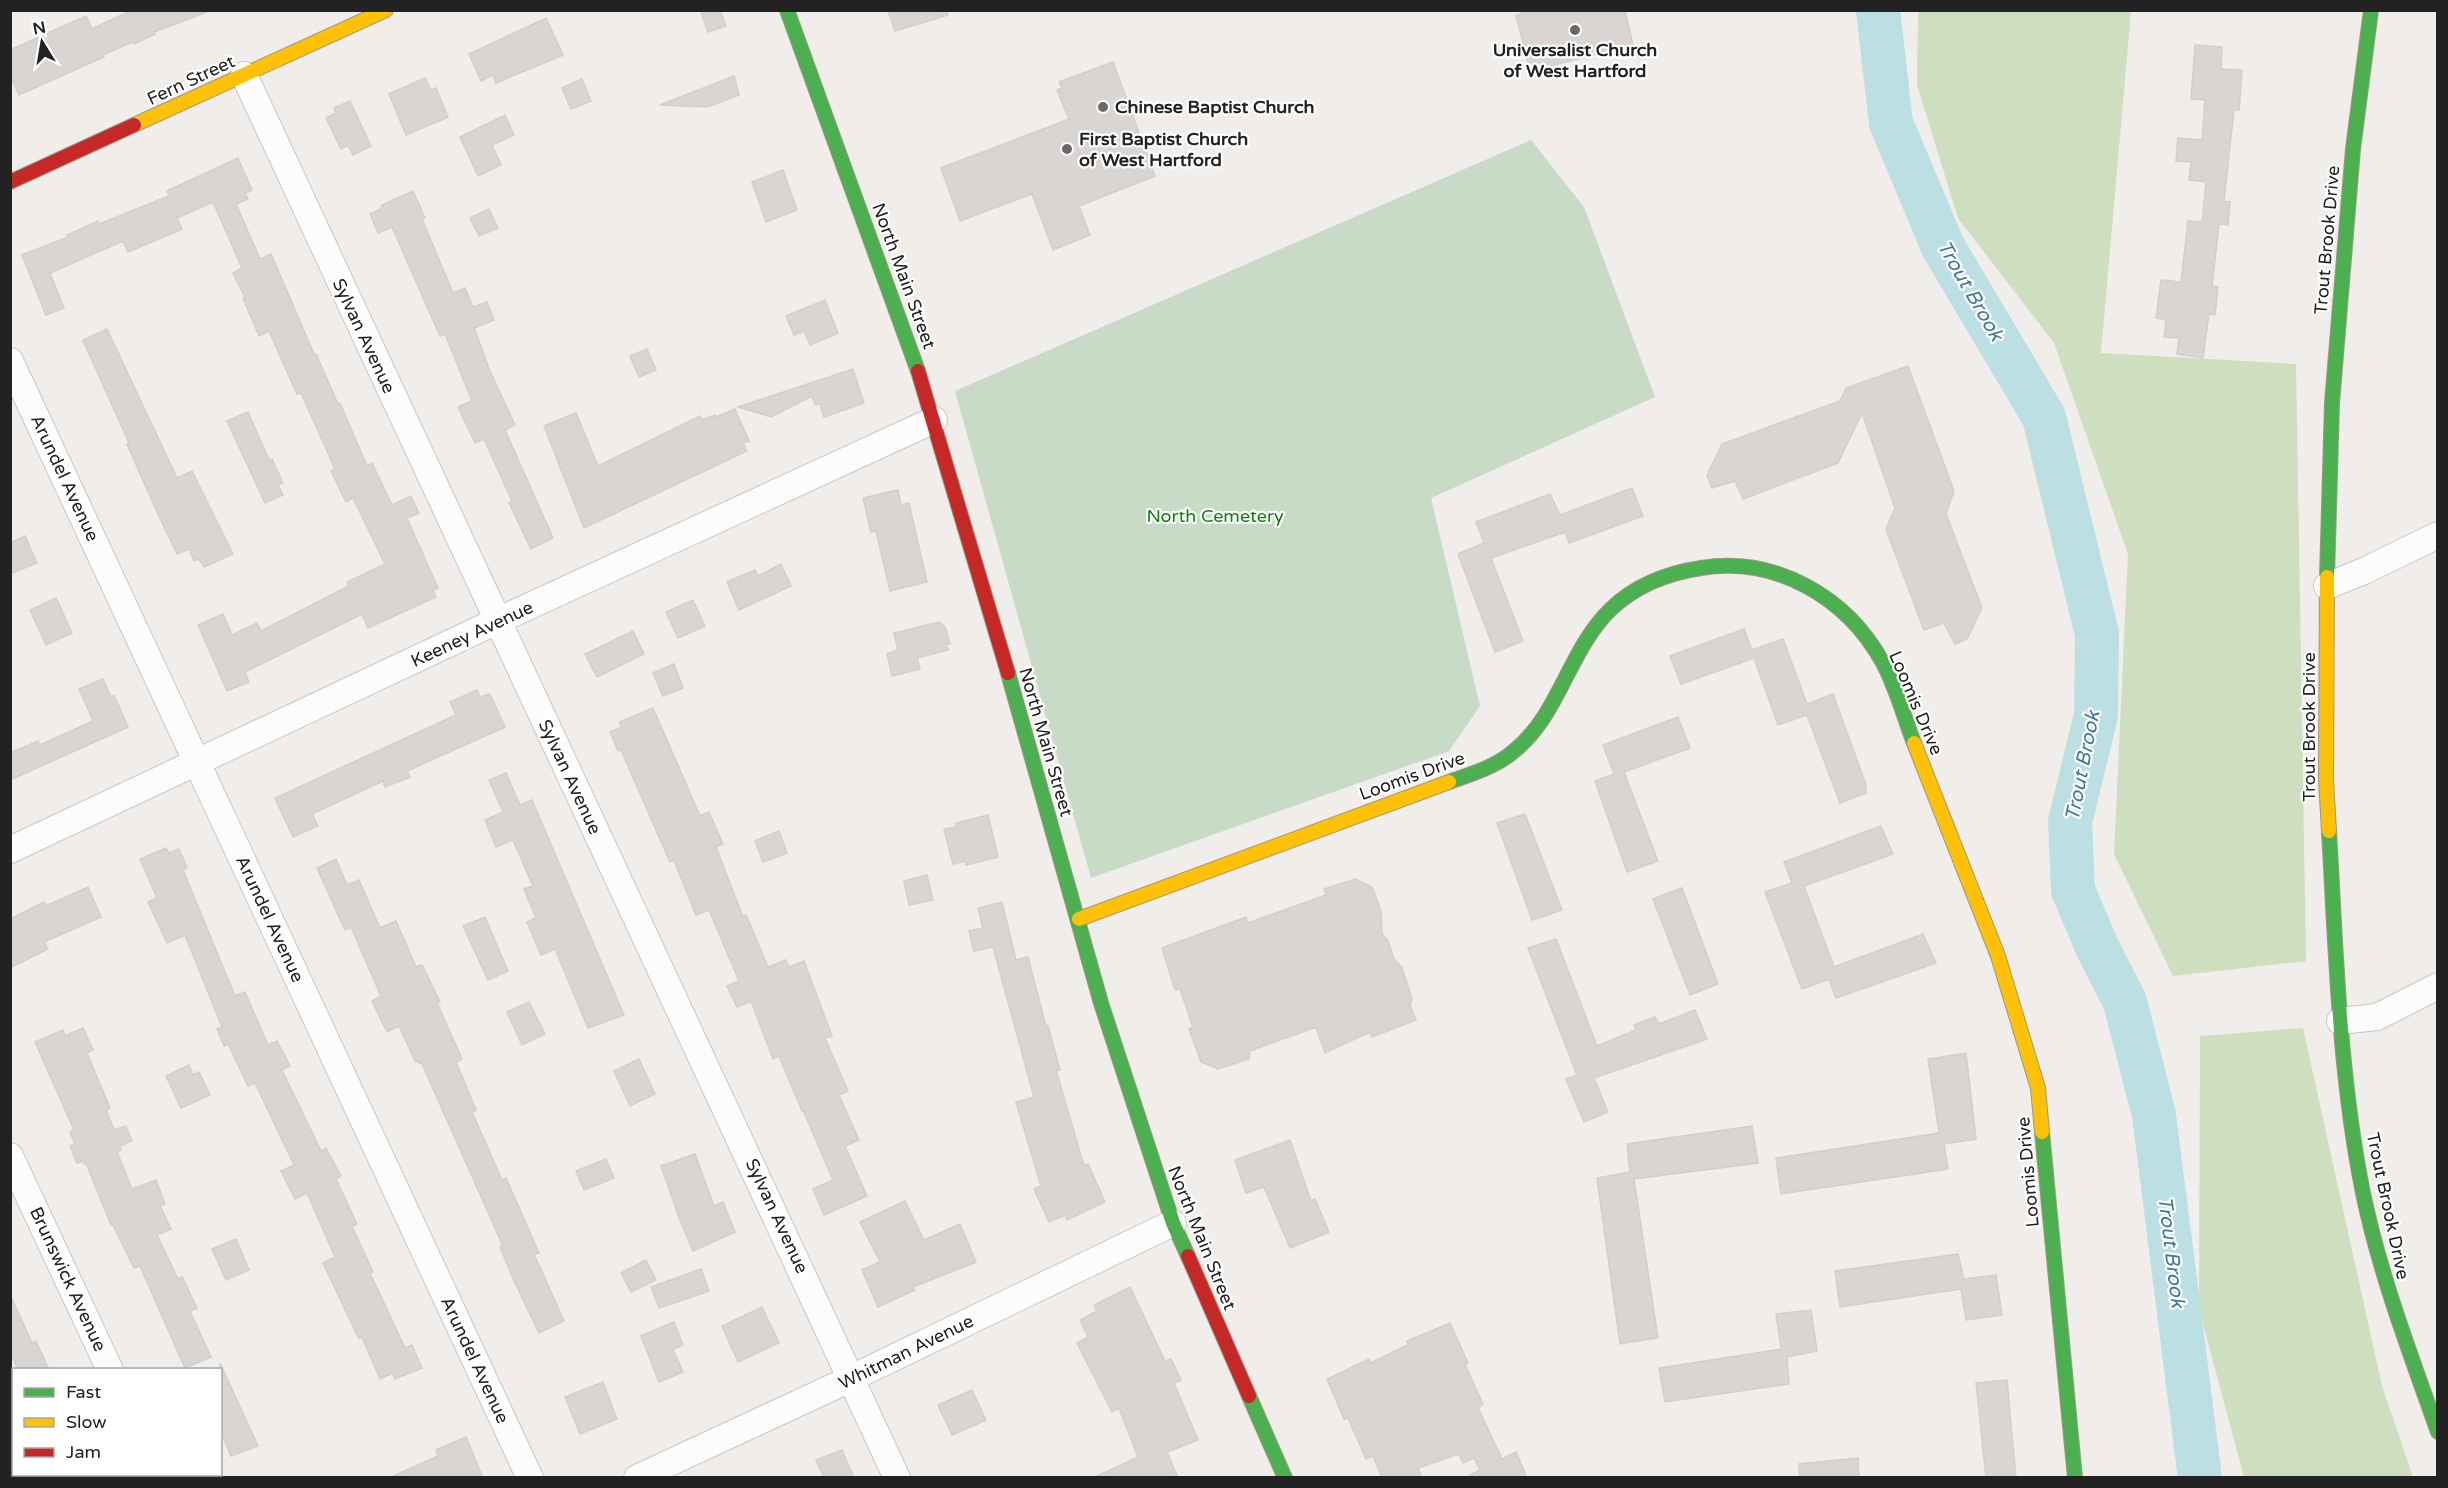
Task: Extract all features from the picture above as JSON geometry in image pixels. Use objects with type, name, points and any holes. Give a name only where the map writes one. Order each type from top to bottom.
[{"type":"main road","name":"Fern Street","points":[[10,182],[386,10]]},
{"type":"main road","name":"North Main Street","points":[[787,10],[831,124],[934,420],[1101,1003],[1173,1223],[1285,1478]]},
{"type":"main road","name":"Trout Brook Drive","points":[[2371,10],[2353,148],[2332,403],[2327,586],[2326,780],[2340,1021],[2354,1137],[2373,1239],[2389,1294],[2438,1432]]},
{"type":"main road","name":"Loomis Drive","points":[[1078,919],[1453,781],[1516,751],[1540,722],[1588,637],[1611,609],[1634,591],[1669,575],[1705,567],[1754,566],[1790,577],[1816,590],[1839,607],[1863,634],[1883,663],[1998,956],[2038,1088],[2075,1478]]},
{"type":"street","name":"Sylvan Avenue","points":[[244,75],[496,621],[852,1377],[897,1478]]},
{"type":"street","name":"Arundel Avenue","points":[[10,361],[530,1478]]},
{"type":"street","name":"Keeney Avenue","points":[[10,850],[496,621],[934,420]]},
{"type":"street","points":[[2327,586],[2364,572],[2438,535]]},
{"type":"street","points":[[2340,1021],[2377,1017],[2438,986]]},
{"type":"street","name":"Brunswick Avenue","points":[[10,1156],[109,1368]]},
{"type":"street","name":"Whitman Avenue","points":[[637,1478],[1173,1223]]},
{"type":"green space","points":[[1918,11],[2131,11],[2101,353],[2296,364],[2306,961],[2173,976],[2114,854],[2128,554],[2054,343],[1958,218],[1917,85]]},
{"type":"green space","name":"North Cemetery","points":[[1531,140],[1584,207],[1655,397],[1431,498],[1480,706],[1449,751],[1091,878],[955,391]]},
{"type":"green space","points":[[2303,1028],[2382,1386],[2413,1477],[2244,1477],[2199,1309],[2200,1036]]},
{"type":"building","points":[[132,10],[207,12],[154,32],[155,34],[134,44],[132,42],[19,95],[10,75],[10,50],[86,16],[92,29]]},
{"type":"building","points":[[700,10],[720,10],[726,26],[708,32]]},
{"type":"building","points":[[888,10],[947,10],[948,15],[895,31]]},
{"type":"building","name":"Universalist Church of West Hartford","points":[[1521,10],[1625,10],[1633,45],[1530,71],[1516,15],[1522,14]]},
{"type":"building","points":[[546,18],[563,55],[496,83],[493,75],[481,81],[469,54]]},
{"type":"building","points":[[2195,45],[2222,47],[2221,69],[2242,70],[2239,110],[2234,110],[2224,201],[2230,202],[2228,225],[2219,224],[2212,286],[2218,287],[2215,315],[2209,314],[2203,358],[2177,354],[2179,338],[2164,337],[2166,320],[2156,318],[2161,280],[2181,282],[2188,221],[2202,222],[2206,182],[2189,180],[2191,162],[2176,161],[2178,138],[2202,140],[2205,100],[2191,99]]},
{"type":"building","name":"First Baptist Church of West Hartford","points":[[1113,62],[1155,176],[1079,206],[1090,235],[1053,250],[1032,194],[960,221],[941,168],[1069,119],[1057,90],[1062,88],[1059,82]]},
{"type":"building","points":[[734,76],[739,95],[707,107],[660,105]]},
{"type":"building","points":[[425,78],[431,90],[436,88],[448,117],[406,135],[389,94]]},
{"type":"building","points":[[582,79],[591,101],[571,109],[562,88]]},
{"type":"building","points":[[350,101],[371,146],[353,155],[348,145],[341,149],[326,118],[336,113],[334,108]]},
{"type":"building","points":[[505,115],[514,135],[492,145],[501,165],[478,176],[460,137]]},
{"type":"building","points":[[238,158],[252,190],[245,193],[248,199],[236,204],[260,259],[271,254],[314,354],[316,354],[338,404],[340,403],[367,466],[372,463],[392,505],[411,496],[419,513],[407,518],[438,588],[433,590],[436,597],[368,628],[362,614],[245,672],[249,682],[227,691],[198,625],[223,614],[232,635],[257,623],[261,631],[349,586],[347,582],[385,564],[353,498],[346,502],[331,471],[335,469],[301,393],[297,394],[269,331],[259,336],[243,298],[245,297],[233,273],[242,268],[213,202],[177,218],[182,229],[128,252],[123,241],[50,273],[64,308],[46,315],[22,255],[68,237],[67,235],[98,221],[99,224],[169,196],[167,191]]},
{"type":"building","points":[[783,170],[797,210],[766,222],[752,182]]},
{"type":"building","points":[[413,191],[425,218],[422,219],[453,293],[465,288],[473,307],[487,302],[494,320],[474,328],[490,371],[515,425],[505,430],[553,538],[531,549],[509,503],[512,501],[484,439],[475,443],[458,407],[472,401],[445,334],[440,336],[392,227],[378,233],[370,214],[381,209],[382,205]]},
{"type":"building","points":[[489,209],[498,228],[479,236],[470,218]]},
{"type":"building","points":[[825,300],[838,333],[810,345],[804,331],[794,335],[786,316]]},
{"type":"building","points":[[107,329],[177,478],[192,471],[233,554],[204,567],[199,559],[194,561],[189,549],[177,554],[83,340]]},
{"type":"building","points":[[647,349],[656,370],[639,377],[630,356]]},
{"type":"building","points":[[1908,366],[1954,491],[1946,514],[1982,608],[1967,639],[1955,644],[1944,623],[1924,630],[1886,529],[1895,508],[1862,413],[1838,463],[1743,499],[1735,481],[1712,488],[1707,475],[1722,444],[1840,401],[1846,388]]},
{"type":"building","points":[[853,369],[864,403],[824,417],[820,404],[815,405],[812,396],[771,417],[738,407]]},
{"type":"building","points":[[735,409],[749,441],[743,443],[747,451],[584,528],[544,426],[576,413],[598,466],[700,416],[702,420]]},
{"type":"building","points":[[248,412],[269,460],[272,459],[283,483],[278,485],[283,495],[265,503],[227,421]]},
{"type":"building","points":[[1632,488],[1643,516],[1569,543],[1565,532],[1491,558],[1523,641],[1495,652],[1458,554],[1484,543],[1476,522],[1550,494],[1560,515]]},
{"type":"building","points":[[898,490],[901,505],[909,503],[927,582],[890,591],[876,531],[871,532],[863,498]]},
{"type":"building","points":[[25,536],[37,563],[10,574],[10,543]]},
{"type":"building","points":[[781,564],[791,586],[739,610],[727,582],[755,570],[758,576]]},
{"type":"building","points":[[56,598],[72,633],[46,645],[30,610]]},
{"type":"building","points":[[693,600],[705,626],[678,638],[666,612]]},
{"type":"building","points":[[939,622],[945,627],[950,644],[946,644],[948,650],[917,658],[920,669],[892,676],[887,654],[898,650],[894,633]]},
{"type":"building","points":[[1744,629],[1752,650],[1783,639],[1807,704],[1833,694],[1866,785],[1866,793],[1840,803],[1807,715],[1778,725],[1754,658],[1681,684],[1670,656]]},
{"type":"building","points":[[633,631],[644,654],[597,677],[585,654]]},
{"type":"building","points":[[674,664],[683,688],[663,696],[653,673]]},
{"type":"building","points":[[103,679],[111,697],[114,695],[128,727],[10,780],[10,753],[38,741],[40,745],[93,721],[79,689]]},
{"type":"building","points":[[477,690],[480,697],[490,694],[505,727],[407,771],[410,777],[385,787],[383,781],[312,814],[318,826],[293,837],[275,798],[456,715],[450,702]]},
{"type":"building","points":[[653,708],[700,816],[709,812],[723,844],[716,847],[743,917],[746,915],[768,967],[786,960],[789,967],[804,961],[832,1036],[825,1038],[848,1091],[839,1095],[859,1140],[845,1146],[867,1196],[824,1215],[813,1189],[833,1180],[803,1110],[779,1056],[773,1059],[751,1001],[737,1007],[727,986],[739,981],[709,910],[696,915],[674,860],[670,862],[621,750],[618,751],[610,732],[622,727],[619,722]]},
{"type":"building","points":[[1678,717],[1690,748],[1624,772],[1658,861],[1627,872],[1595,781],[1614,774],[1603,745]]},
{"type":"building","points":[[506,773],[520,805],[532,800],[624,1015],[588,1028],[555,949],[541,955],[527,922],[536,918],[524,889],[533,886],[513,840],[496,847],[485,820],[503,812],[489,780]]},
{"type":"building","points":[[1525,814],[1562,910],[1532,920],[1497,823]]},
{"type":"building","points":[[988,815],[998,857],[966,865],[965,861],[953,864],[944,829],[956,827],[956,823]]},
{"type":"building","points":[[1881,826],[1893,854],[1804,886],[1834,967],[1923,934],[1936,963],[1836,998],[1829,979],[1802,989],[1765,892],[1792,883],[1784,862]]},
{"type":"building","points":[[779,831],[787,853],[763,862],[755,841]]},
{"type":"building","points":[[166,848],[169,853],[179,849],[187,868],[183,870],[235,996],[245,992],[268,1045],[277,1041],[290,1066],[282,1070],[321,1151],[326,1148],[341,1176],[336,1179],[357,1224],[352,1226],[373,1272],[370,1273],[405,1348],[412,1345],[422,1368],[395,1379],[393,1373],[380,1379],[362,1337],[359,1339],[323,1263],[335,1257],[307,1193],[295,1199],[281,1171],[294,1165],[255,1083],[248,1086],[228,1044],[224,1046],[217,1029],[222,1027],[185,935],[167,943],[148,902],[157,898],[140,859]]},
{"type":"building","points":[[336,859],[347,885],[359,880],[380,928],[396,921],[416,967],[422,965],[440,1002],[437,1003],[462,1059],[456,1062],[476,1110],[472,1112],[502,1180],[506,1178],[539,1253],[534,1254],[564,1321],[539,1333],[514,1281],[500,1247],[503,1246],[422,1064],[415,1061],[399,1026],[387,1032],[372,1001],[381,996],[351,927],[345,930],[317,868]]},
{"type":"building","points":[[927,875],[933,900],[909,905],[904,881]]},
{"type":"building","points":[[1355,879],[1372,887],[1381,911],[1382,934],[1388,941],[1394,959],[1402,968],[1412,999],[1410,1005],[1416,1020],[1372,1037],[1370,1032],[1325,1053],[1316,1027],[1250,1051],[1249,1059],[1218,1069],[1201,1062],[1189,1029],[1193,1027],[1180,989],[1175,990],[1162,948],[1246,917],[1248,923],[1326,895],[1324,889]]},
{"type":"building","points":[[88,887],[101,917],[44,942],[48,949],[10,968],[10,919],[44,902],[46,906]]},
{"type":"building","points":[[1682,888],[1718,984],[1690,995],[1653,899]]},
{"type":"building","points":[[1002,902],[1016,960],[1028,957],[1060,1070],[1056,1070],[1084,1166],[1088,1164],[1105,1202],[1067,1220],[1065,1215],[1049,1222],[1034,1189],[1041,1186],[1016,1102],[1034,1097],[993,947],[974,951],[969,931],[983,928],[978,908]]},
{"type":"building","points":[[485,917],[508,971],[488,980],[463,926]]},
{"type":"building","points":[[1556,939],[1597,1046],[1636,1030],[1634,1025],[1655,1017],[1659,1024],[1695,1010],[1707,1039],[1594,1078],[1608,1112],[1584,1122],[1566,1079],[1577,1075],[1528,948]]},
{"type":"building","points":[[529,1002],[545,1034],[522,1045],[507,1012]]},
{"type":"building","points":[[83,1028],[93,1050],[87,1053],[110,1108],[106,1110],[114,1130],[126,1126],[132,1141],[120,1146],[121,1150],[117,1152],[132,1189],[156,1180],[165,1204],[160,1206],[171,1229],[157,1235],[178,1279],[182,1277],[197,1308],[190,1311],[211,1357],[185,1368],[140,1266],[134,1268],[111,1225],[86,1163],[84,1164],[83,1161],[77,1163],[70,1146],[75,1144],[70,1132],[74,1130],[35,1042],[63,1030],[65,1036]]},
{"type":"building","points":[[1966,1053],[1976,1139],[1944,1144],[1948,1169],[1781,1194],[1776,1158],[1939,1133],[1928,1059]]},
{"type":"building","points":[[639,1059],[655,1094],[630,1106],[614,1071]]},
{"type":"building","points":[[189,1065],[193,1075],[199,1072],[210,1095],[181,1108],[166,1076]]},
{"type":"building","points":[[1752,1126],[1758,1163],[1634,1179],[1658,1338],[1620,1344],[1597,1178],[1630,1172],[1627,1144]]},
{"type":"building","points":[[1290,1140],[1311,1201],[1315,1199],[1329,1232],[1290,1248],[1264,1187],[1246,1193],[1235,1160]]},
{"type":"building","points":[[695,1154],[714,1206],[723,1202],[735,1232],[693,1251],[661,1166]]},
{"type":"building","points":[[606,1159],[614,1178],[584,1190],[576,1171]]},
{"type":"building","points":[[905,1201],[924,1240],[960,1224],[976,1262],[913,1287],[915,1290],[878,1307],[862,1270],[880,1262],[860,1222]]},
{"type":"building","points":[[236,1239],[249,1270],[226,1280],[212,1249]]},
{"type":"building","points":[[1958,1254],[1964,1279],[1996,1275],[2002,1315],[1966,1320],[1961,1289],[1840,1307],[1835,1271]]},
{"type":"building","points":[[646,1260],[656,1280],[631,1292],[621,1273]]},
{"type":"building","points":[[701,1269],[709,1291],[659,1308],[651,1287]]},
{"type":"building","points":[[1130,1287],[1165,1361],[1171,1359],[1181,1380],[1174,1383],[1198,1440],[1167,1452],[1178,1478],[1093,1478],[1138,1457],[1119,1408],[1112,1412],[1077,1343],[1088,1337],[1080,1320],[1097,1311],[1094,1305]]},
{"type":"building","points":[[10,1294],[32,1343],[36,1341],[48,1368],[17,1368],[10,1352]]},
{"type":"building","points":[[762,1307],[779,1343],[738,1362],[722,1326]]},
{"type":"building","points":[[1811,1310],[1817,1351],[1787,1357],[1789,1384],[1665,1402],[1659,1368],[1781,1349],[1776,1314]]},
{"type":"building","points":[[674,1322],[683,1345],[673,1349],[683,1372],[659,1382],[641,1336]]},
{"type":"building","points":[[1450,1323],[1468,1363],[1465,1365],[1483,1404],[1478,1408],[1502,1459],[1516,1452],[1527,1478],[1465,1478],[1480,1470],[1474,1458],[1463,1463],[1459,1454],[1418,1468],[1422,1478],[1382,1478],[1373,1456],[1366,1459],[1348,1418],[1344,1419],[1327,1379],[1369,1359],[1370,1363],[1408,1345],[1407,1341]]},
{"type":"building","points":[[220,1363],[258,1446],[231,1456],[222,1434],[222,1368],[220,1368]]},
{"type":"building","points":[[2007,1380],[2016,1478],[1986,1478],[1976,1383]]},
{"type":"building","points":[[603,1382],[617,1419],[580,1434],[565,1397]]},
{"type":"building","points":[[972,1390],[986,1420],[952,1435],[938,1405]]},
{"type":"building","points":[[466,1437],[483,1478],[389,1478],[438,1456],[436,1450]]},
{"type":"building","points":[[842,1450],[854,1478],[824,1478],[816,1460]]},
{"type":"building","points":[[1858,1458],[1859,1478],[1799,1478],[1799,1464]]},
{"type":"waterway","name":"Trout Brook","points":[[1878,10],[1891,123],[1943,247],[2044,417],[2097,634],[2096,715],[2070,822],[2073,890],[2097,947],[2125,1002],[2154,1115],[2200,1478]]},
{"type":"traffic: fast","points":[[787,10],[918,371]]},
{"type":"traffic: fast","points":[[2327,577],[2332,403],[2353,149],[2371,10]]},
{"type":"traffic: fast","points":[[1449,782],[1483,770],[1507,757],[1530,736],[1543,719],[1585,643],[1611,609],[1631,593],[1653,581],[1701,568],[1729,566],[1756,568],[1782,575],[1807,586],[1829,601],[1868,639],[1883,663],[1914,743]]},
{"type":"traffic: fast","points":[[1008,673],[1101,1003],[1173,1223],[1188,1256]]},
{"type":"traffic: fast","points":[[2329,831],[2344,1058],[2363,1193],[2387,1284],[2438,1432]]},
{"type":"traffic: fast","points":[[2042,1132],[2075,1478]]},
{"type":"traffic: fast","points":[[1249,1396],[1285,1478]]},
{"type":"traffic: slow","points":[[134,125],[386,10]]},
{"type":"traffic: slow","points":[[2327,577],[2326,780],[2329,831]]},
{"type":"traffic: slow","points":[[1914,743],[1998,956],[2038,1088],[2042,1132]]},
{"type":"traffic: slow","points":[[1079,919],[1449,782]]},
{"type":"traffic: jam","points":[[10,182],[134,125]]},
{"type":"traffic: jam","points":[[918,371],[1008,673]]},
{"type":"traffic: jam","points":[[1188,1256],[1249,1396]]},
{"type":"place","name":"Universalist Church of West Hartford","points":[[1575,30]]},
{"type":"place","name":"Chinese Baptist Church","points":[[1103,107]]},
{"type":"place","name":"First Baptist Church of West Hartford","points":[[1067,149]]}]
